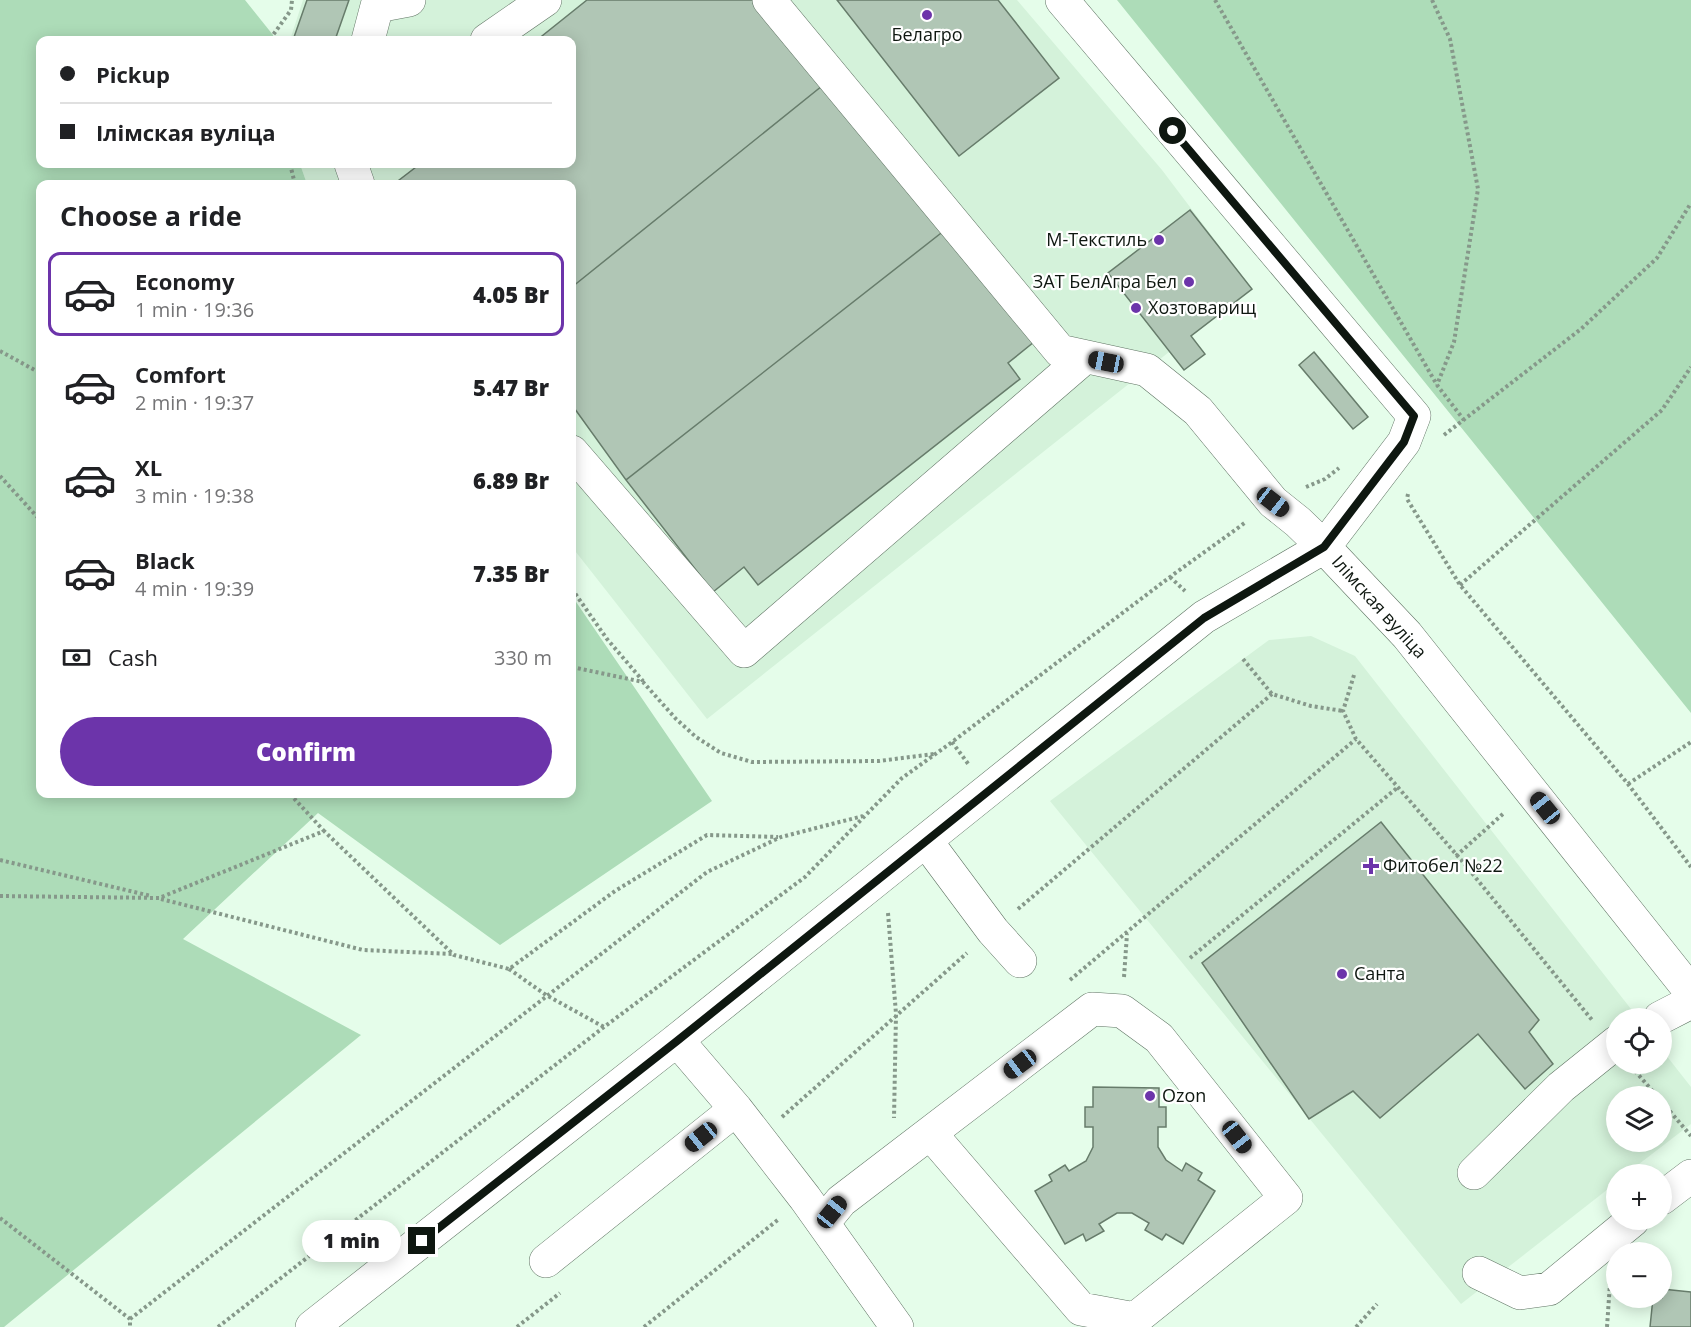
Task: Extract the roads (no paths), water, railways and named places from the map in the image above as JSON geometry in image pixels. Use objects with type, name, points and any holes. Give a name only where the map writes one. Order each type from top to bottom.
[{"type":"street","points":[[369,36],[377,6],[409,0]]},
{"type":"street","points":[[493,36],[545,0]]},
{"type":"street","points":[[769,0],[1060,351],[1147,370],[1198,411],[1273,502],[1324,547],[1404,442],[1414,416],[1062,0]]},
{"type":"street","points":[[576,457],[744,651],[1085,357]]},
{"type":"street","name":"Ілімская вуліца","points":[[312,1327],[677,1041],[1204,618],[1324,547],[1407,635],[1691,992]]},
{"type":"street","points":[[926,841],[993,931],[1020,961]]},
{"type":"street","points":[[1672,1012],[1691,1002]]},
{"type":"street","points":[[814,1211],[841,1201],[1092,1009],[1122,1011],[1159,1038],[1286,1198],[1135,1319],[1081,1309],[930,1133]]},
{"type":"street","points":[[677,1041],[758,1137],[897,1327]]},
{"type":"street","points":[[1474,1173],[1562,1087],[1606,1058]]},
{"type":"street","points":[[546,1261],[736,1109]]},
{"type":"street","points":[[1672,1190],[1691,1176]]},
{"type":"street","points":[[1479,1273],[1520,1293],[1549,1289],[1621,1230]]},
{"type":"place","name":"Белагро","points":[[927,15]]},
{"type":"place","name":"М-Текстиль","points":[[1159,240]]},
{"type":"place","name":"ЗАТ БелАгра Бел","points":[[1189,282]]},
{"type":"place","name":"Хозтоварищ","points":[[1136,308]]},
{"type":"place","name":"Фитобел №22","points":[[1371,866]]},
{"type":"place","name":"Санта","points":[[1342,974]]},
{"type":"place","name":"Ozon","points":[[1150,1096]]}]
